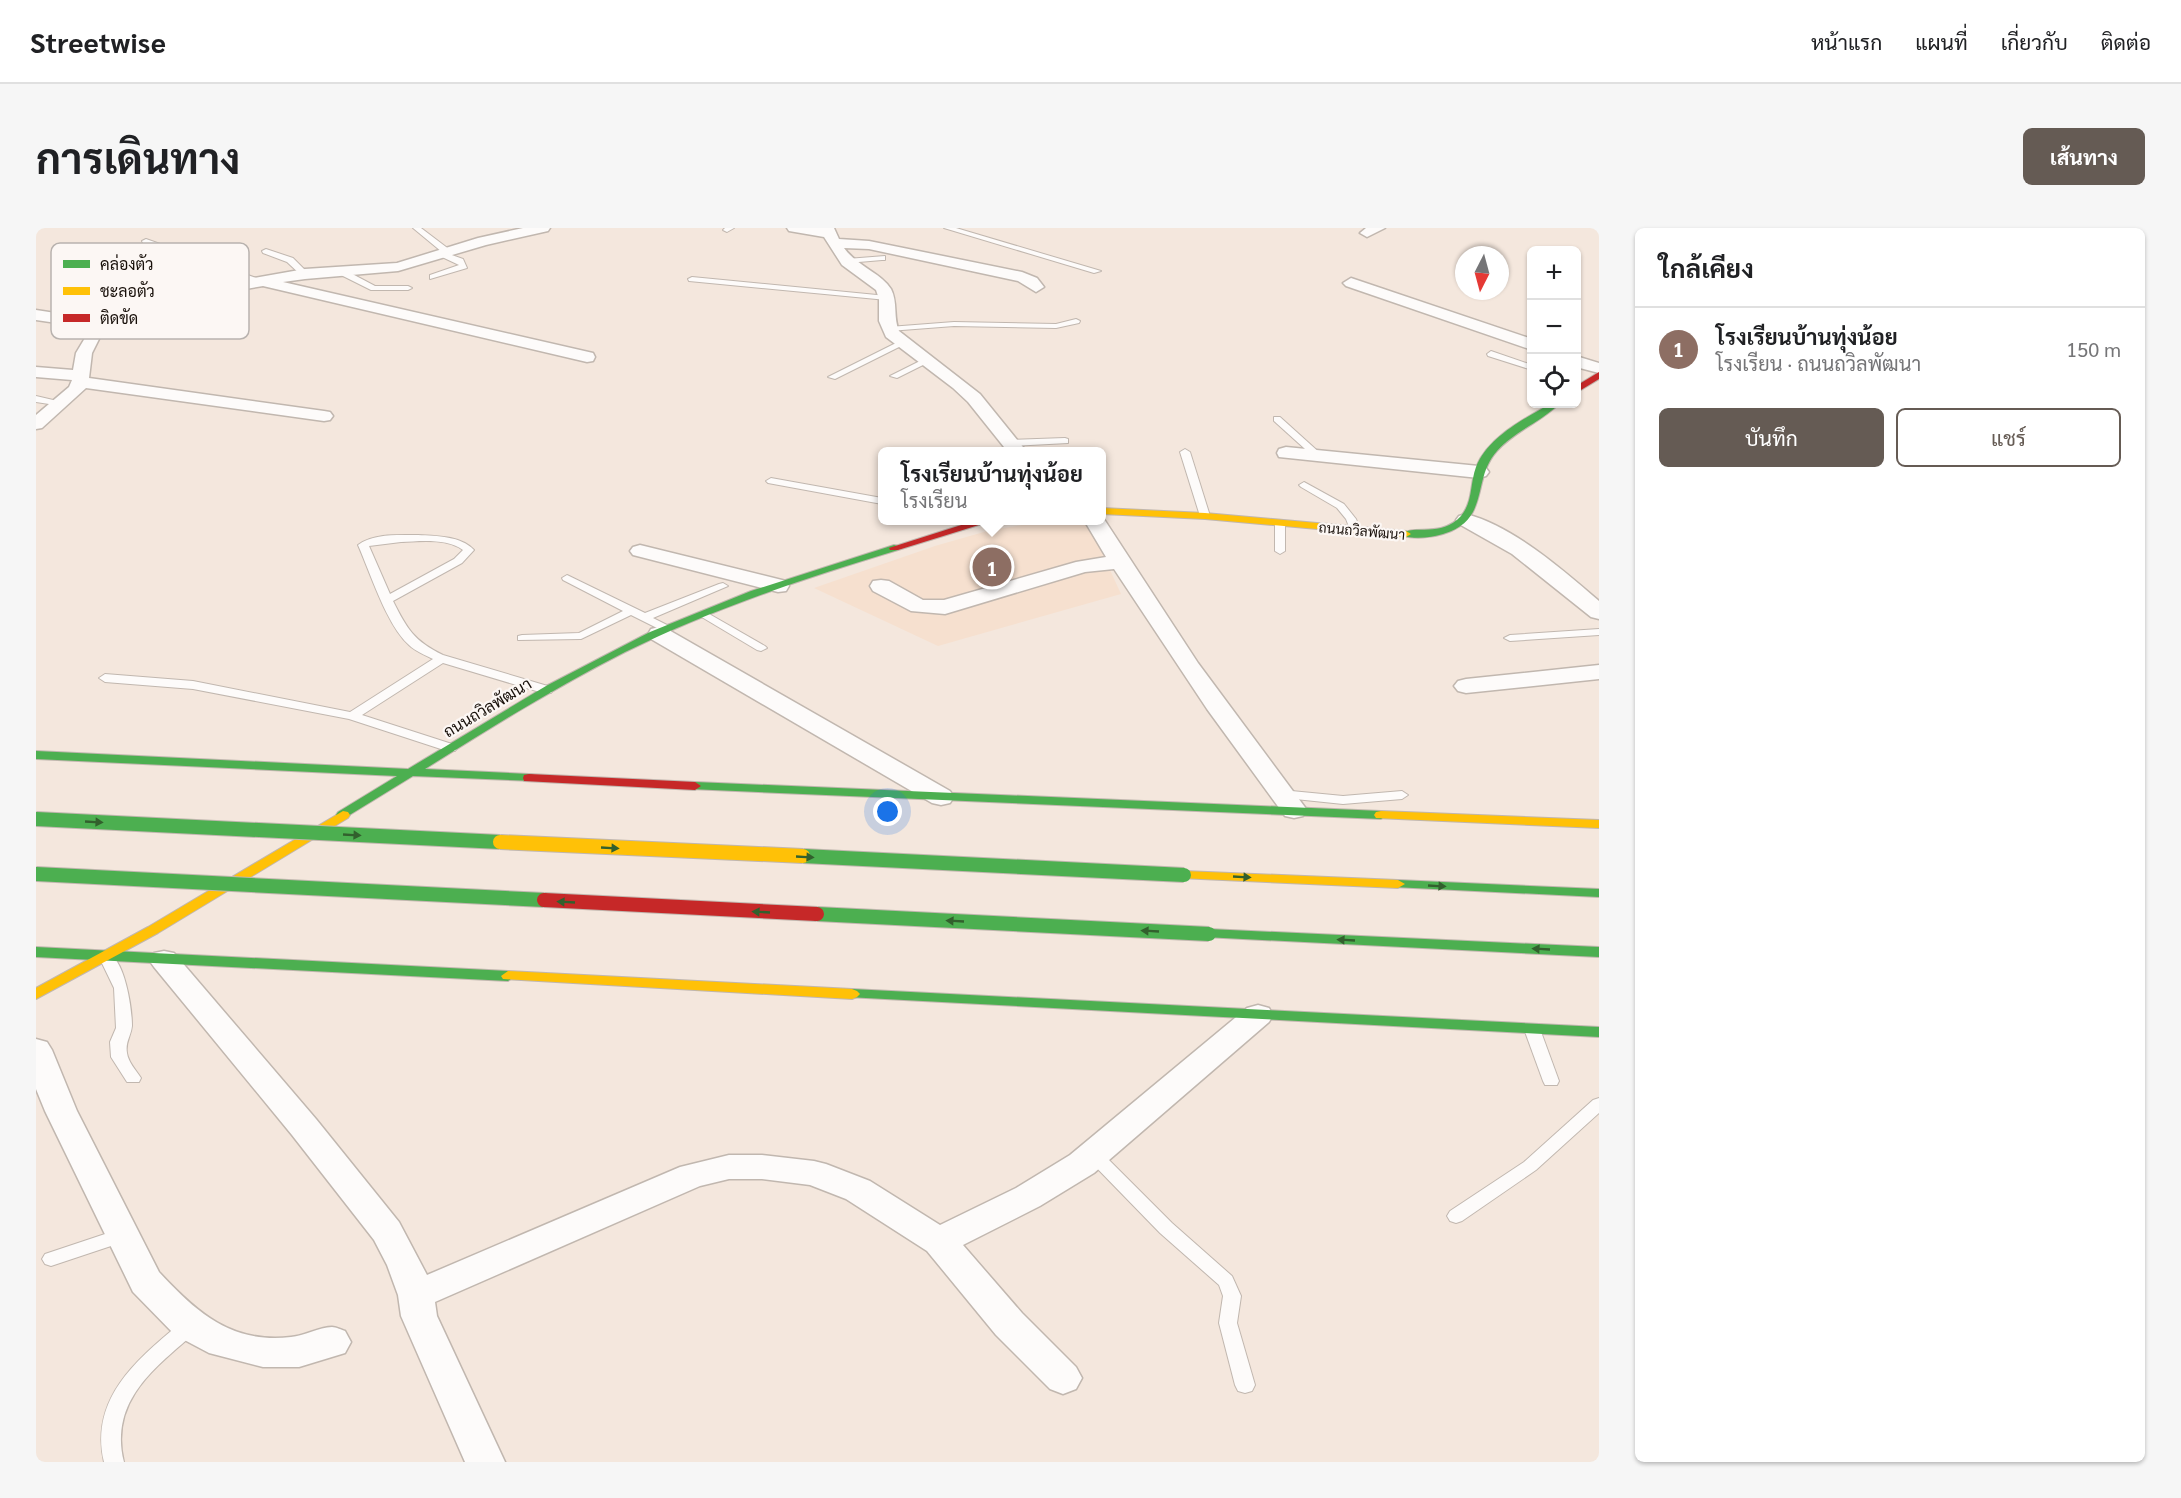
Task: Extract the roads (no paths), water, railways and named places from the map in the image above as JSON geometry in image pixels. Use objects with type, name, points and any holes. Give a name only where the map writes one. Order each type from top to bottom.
[{"type":"main road","points":[[1581,385],[1599,375]]},
{"type":"main road","points":[[1466,520],[1474,501],[1480,466],[1502,441],[1549,408]]},
{"type":"main road","name":"ถนนถวิลพัฒนา","points":[[1106,511],[1205,516],[1425,534],[1454,527],[1466,520]]},
{"type":"main road","name":"ถนนถวิลพัฒนา","points":[[36,994],[106,957],[258,869],[451,748],[547,690],[622,650],[656,627],[704,614],[778,586],[965,525]]},
{"type":"main road","points":[[36,755],[941,797],[1287,802],[1599,824]]},
{"type":"main road","points":[[36,819],[1599,893]]},
{"type":"main road","points":[[36,874],[1599,952]]},
{"type":"main road","points":[[36,952],[1598,1033]]},
{"type":"street","points":[[249,284],[338,270],[398,267],[543,228]]},
{"type":"street","points":[[794,228],[1022,277],[1032,280],[1036,287]]},
{"type":"street","points":[[831,235],[847,261],[878,284],[887,298],[885,318],[889,329],[903,343],[959,384],[974,398],[1014,447]]},
{"type":"street","points":[[259,282],[587,357]]},
{"type":"street","points":[[1351,283],[1527,343]]},
{"type":"street","points":[[36,315],[51,317]]},
{"type":"street","points":[[36,424],[62,403],[81,379],[84,353],[92,339]]},
{"type":"street","points":[[1581,363],[1599,368]]},
{"type":"street","points":[[36,372],[324,416]]},
{"type":"street","points":[[1286,453],[1479,472]]},
{"type":"street","points":[[1466,520],[1495,532],[1520,548],[1599,612]]},
{"type":"street","points":[[1097,525],[1150,613],[1287,802]]},
{"type":"street","points":[[640,551],[778,586]]},
{"type":"street","points":[[881,586],[920,606],[945,607],[1083,567],[1119,562]]},
{"type":"street","points":[[656,627],[941,797]]},
{"type":"street","points":[[1466,686],[1599,672]]},
{"type":"street","points":[[164,960],[304,1127],[387,1231],[405,1264],[416,1295],[418,1316],[485,1462]]},
{"type":"street","points":[[939,1242],[1028,1197],[1094,1155],[1258,1015]]},
{"type":"street","points":[[36,1050],[61,1111],[146,1282],[190,1326],[221,1341],[258,1353],[290,1353],[333,1342]]},
{"type":"street","points":[[416,1295],[693,1176],[729,1167],[762,1167],[814,1173],[858,1190],[939,1242],[1009,1324],[1064,1378]]},
{"type":"lane","points":[[417,228],[445,253],[460,261],[464,266],[433,277]]},
{"type":"lane","points":[[948,228],[1098,271]]},
{"type":"lane","points":[[146,241],[152,243]]},
{"type":"lane","points":[[266,251],[290,260],[305,274]]},
{"type":"lane","points":[[847,261],[882,258]]},
{"type":"lane","points":[[338,270],[374,288],[408,288]]},
{"type":"lane","points":[[249,278],[259,282]]},
{"type":"lane","points":[[692,279],[887,298]]},
{"type":"lane","points":[[889,329],[954,324],[1056,326],[1076,321]]},
{"type":"lane","points":[[832,377],[903,343]]},
{"type":"lane","points":[[1491,354],[1527,366]]},
{"type":"lane","points":[[894,376],[927,361]]},
{"type":"lane","points":[[36,399],[62,403]]},
{"type":"lane","points":[[1277,419],[1318,456]]},
{"type":"lane","points":[[1014,447],[1065,441]]},
{"type":"lane","points":[[1185,452],[1205,516]]},
{"type":"lane","points":[[771,481],[878,500]]},
{"type":"lane","points":[[1304,485],[1312,493],[1343,505],[1351,515],[1355,530]]},
{"type":"lane","points":[[1280,523],[1280,551]]},
{"type":"lane","points":[[388,599],[458,561],[469,550],[466,546],[454,541],[385,539],[372,540],[363,545],[399,626],[413,643],[442,658],[547,690]]},
{"type":"lane","points":[[567,578],[631,611],[656,627],[723,585]]},
{"type":"lane","points":[[522,638],[581,636],[631,611]]},
{"type":"lane","points":[[704,614],[761,648]]},
{"type":"lane","points":[[1510,638],[1599,632]]},
{"type":"lane","points":[[352,716],[442,658]]},
{"type":"lane","points":[[105,678],[193,685],[352,716],[451,748]]},
{"type":"lane","points":[[1287,802],[1402,795]]},
{"type":"lane","points":[[106,957],[121,988],[124,1028],[118,1042],[119,1057],[132,1078]]},
{"type":"lane","points":[[1532,1029],[1551,1081]]},
{"type":"lane","points":[[1456,1216],[1530,1166],[1599,1104]]},
{"type":"lane","points":[[1094,1155],[1167,1228],[1226,1281],[1232,1296],[1227,1323],[1245,1385]]},
{"type":"lane","points":[[51,1259],[123,1235]]},
{"type":"lane","points":[[114,1462],[109,1436],[117,1403],[138,1372],[190,1326]]},
{"type":"place","name":"โรงเรียนบ้านทุ่งน้อย","points":[[992,567]]}]
